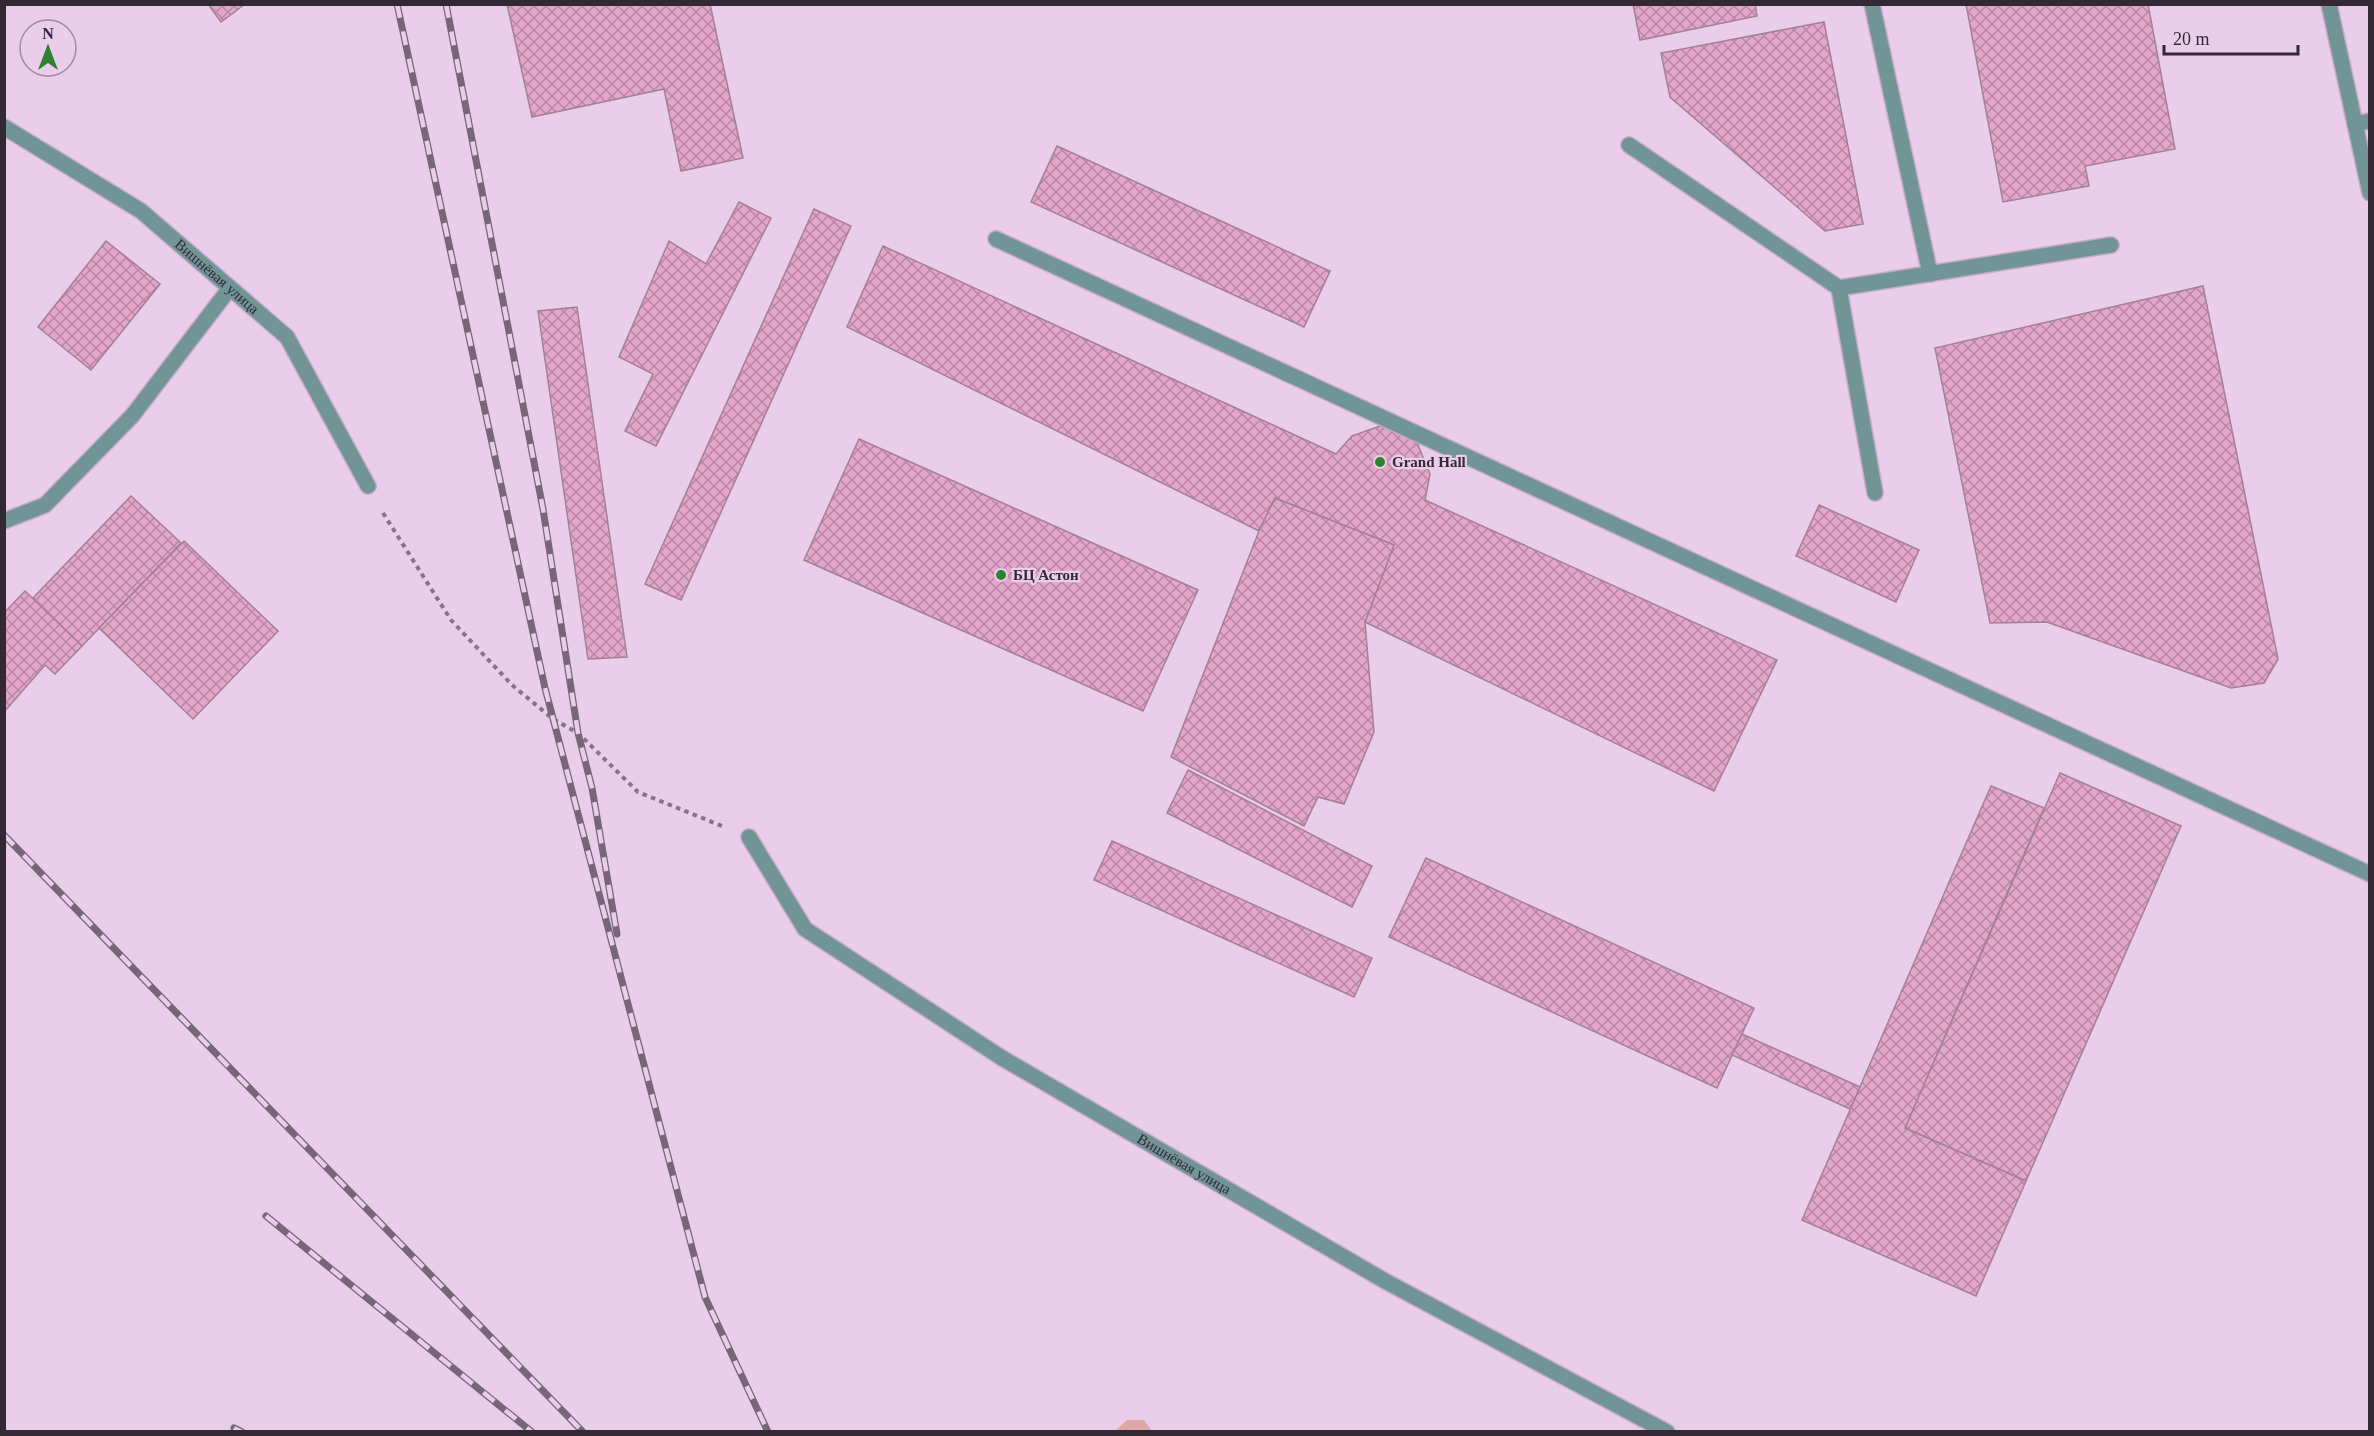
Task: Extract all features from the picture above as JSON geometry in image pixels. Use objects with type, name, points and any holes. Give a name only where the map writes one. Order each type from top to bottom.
[{"type":"street","points":[[1872,4],[1930,274]]},
{"type":"street","points":[[2329,4],[2362,123],[2370,193]]},
{"type":"street","name":"Вишнёвая улица","points":[[4,127],[141,211],[287,337],[368,486]]},
{"type":"street","points":[[1629,145],[1839,288],[2111,245]]},
{"type":"street","points":[[996,239],[2370,874]]},
{"type":"street","points":[[4,521],[45,505],[132,416],[230,288]]},
{"type":"street","points":[[1839,288],[1875,493]]},
{"type":"street","name":"Вишнёвая улица","points":[[749,837],[806,929],[1002,1058],[1384,1281],[1667,1431]]},
{"type":"path","points":[[368,486],[405,550],[451,620],[512,685],[553,719],[578,733],[638,792],[749,837]]},
{"type":"shaded area","points":[[1127,1420],[1144,1420],[1152,1431],[1115,1431]]},
{"type":"building","points":[[208,4],[245,4],[221,22]]},
{"type":"building","points":[[507,4],[710,4],[743,158],[681,171],[664,89],[532,117]]},
{"type":"building","points":[[1633,4],[1755,4],[1757,16],[1640,40]]},
{"type":"building","points":[[1966,4],[2148,4],[2175,149],[2085,166],[2089,186],[2003,202]]},
{"type":"building","points":[[1824,22],[1863,224],[1825,231],[1670,97],[1661,53]]},
{"type":"building","points":[[1057,146],[1330,271],[1304,327],[1031,202]]},
{"type":"building","points":[[739,202],[771,218],[656,446],[625,431],[653,374],[619,357],[669,241],[706,264]]},
{"type":"building","points":[[814,209],[851,226],[681,600],[645,584]]},
{"type":"building","points":[[106,241],[160,284],[91,370],[38,327]]},
{"type":"building","points":[[883,246],[1336,454],[1352,436],[1380,426],[1416,440],[1430,474],[1425,500],[1777,660],[1714,791],[1365,622],[1394,545],[1275,498],[1259,531],[847,327]]},
{"type":"building","points":[[2203,286],[2278,659],[2264,683],[2231,688],[2047,622],[1990,623],[1935,348]]},
{"type":"building","points":[[577,307],[627,657],[588,659],[538,311]]},
{"type":"building","name":"БЦ Астон","points":[[859,439],[1198,590],[1143,711],[804,560]]},
{"type":"building","points":[[131,496],[181,543],[82,646],[32,599]]},
{"type":"building","points":[[1275,498],[1394,545],[1365,622],[1374,732],[1344,804],[1318,797],[1304,826],[1171,757],[1259,531]]},
{"type":"building","points":[[1819,505],[1919,550],[1896,602],[1796,556]]},
{"type":"building","points":[[184,541],[278,631],[193,719],[99,628]]},
{"type":"building","points":[[25,591],[82,646],[55,674],[45,665],[4,712],[4,613]]},
{"type":"building","points":[[1188,770],[1372,866],[1352,907],[1167,813]]},
{"type":"building","points":[[2060,773],[2181,826],[2026,1181],[1905,1128]]},
{"type":"building","points":[[1991,786],[2044,808],[1905,1128],[2026,1181],[1976,1296],[1802,1220]]},
{"type":"building","points":[[1112,841],[1372,958],[1354,997],[1094,880]]},
{"type":"building","points":[[1426,858],[1754,1008],[1717,1088],[1389,937]]},
{"type":"building","points":[[1742,1034],[1860,1087],[1850,1109],[1732,1055]]},
{"type":"railway","points":[[397,4],[545,688],[705,1297],[768,1432]]},
{"type":"railway","points":[[446,4],[543,509],[578,733],[592,788],[617,934]]},
{"type":"railway","points":[[4,835],[583,1432]]},
{"type":"railway","points":[[266,1216],[532,1432]]},
{"type":"railway","points":[[234,1428],[242,1432]]},
{"type":"place","name":"Grand Hall","points":[[1380,462]]},
{"type":"place","name":"БЦ Астон","points":[[1001,575]]}]
